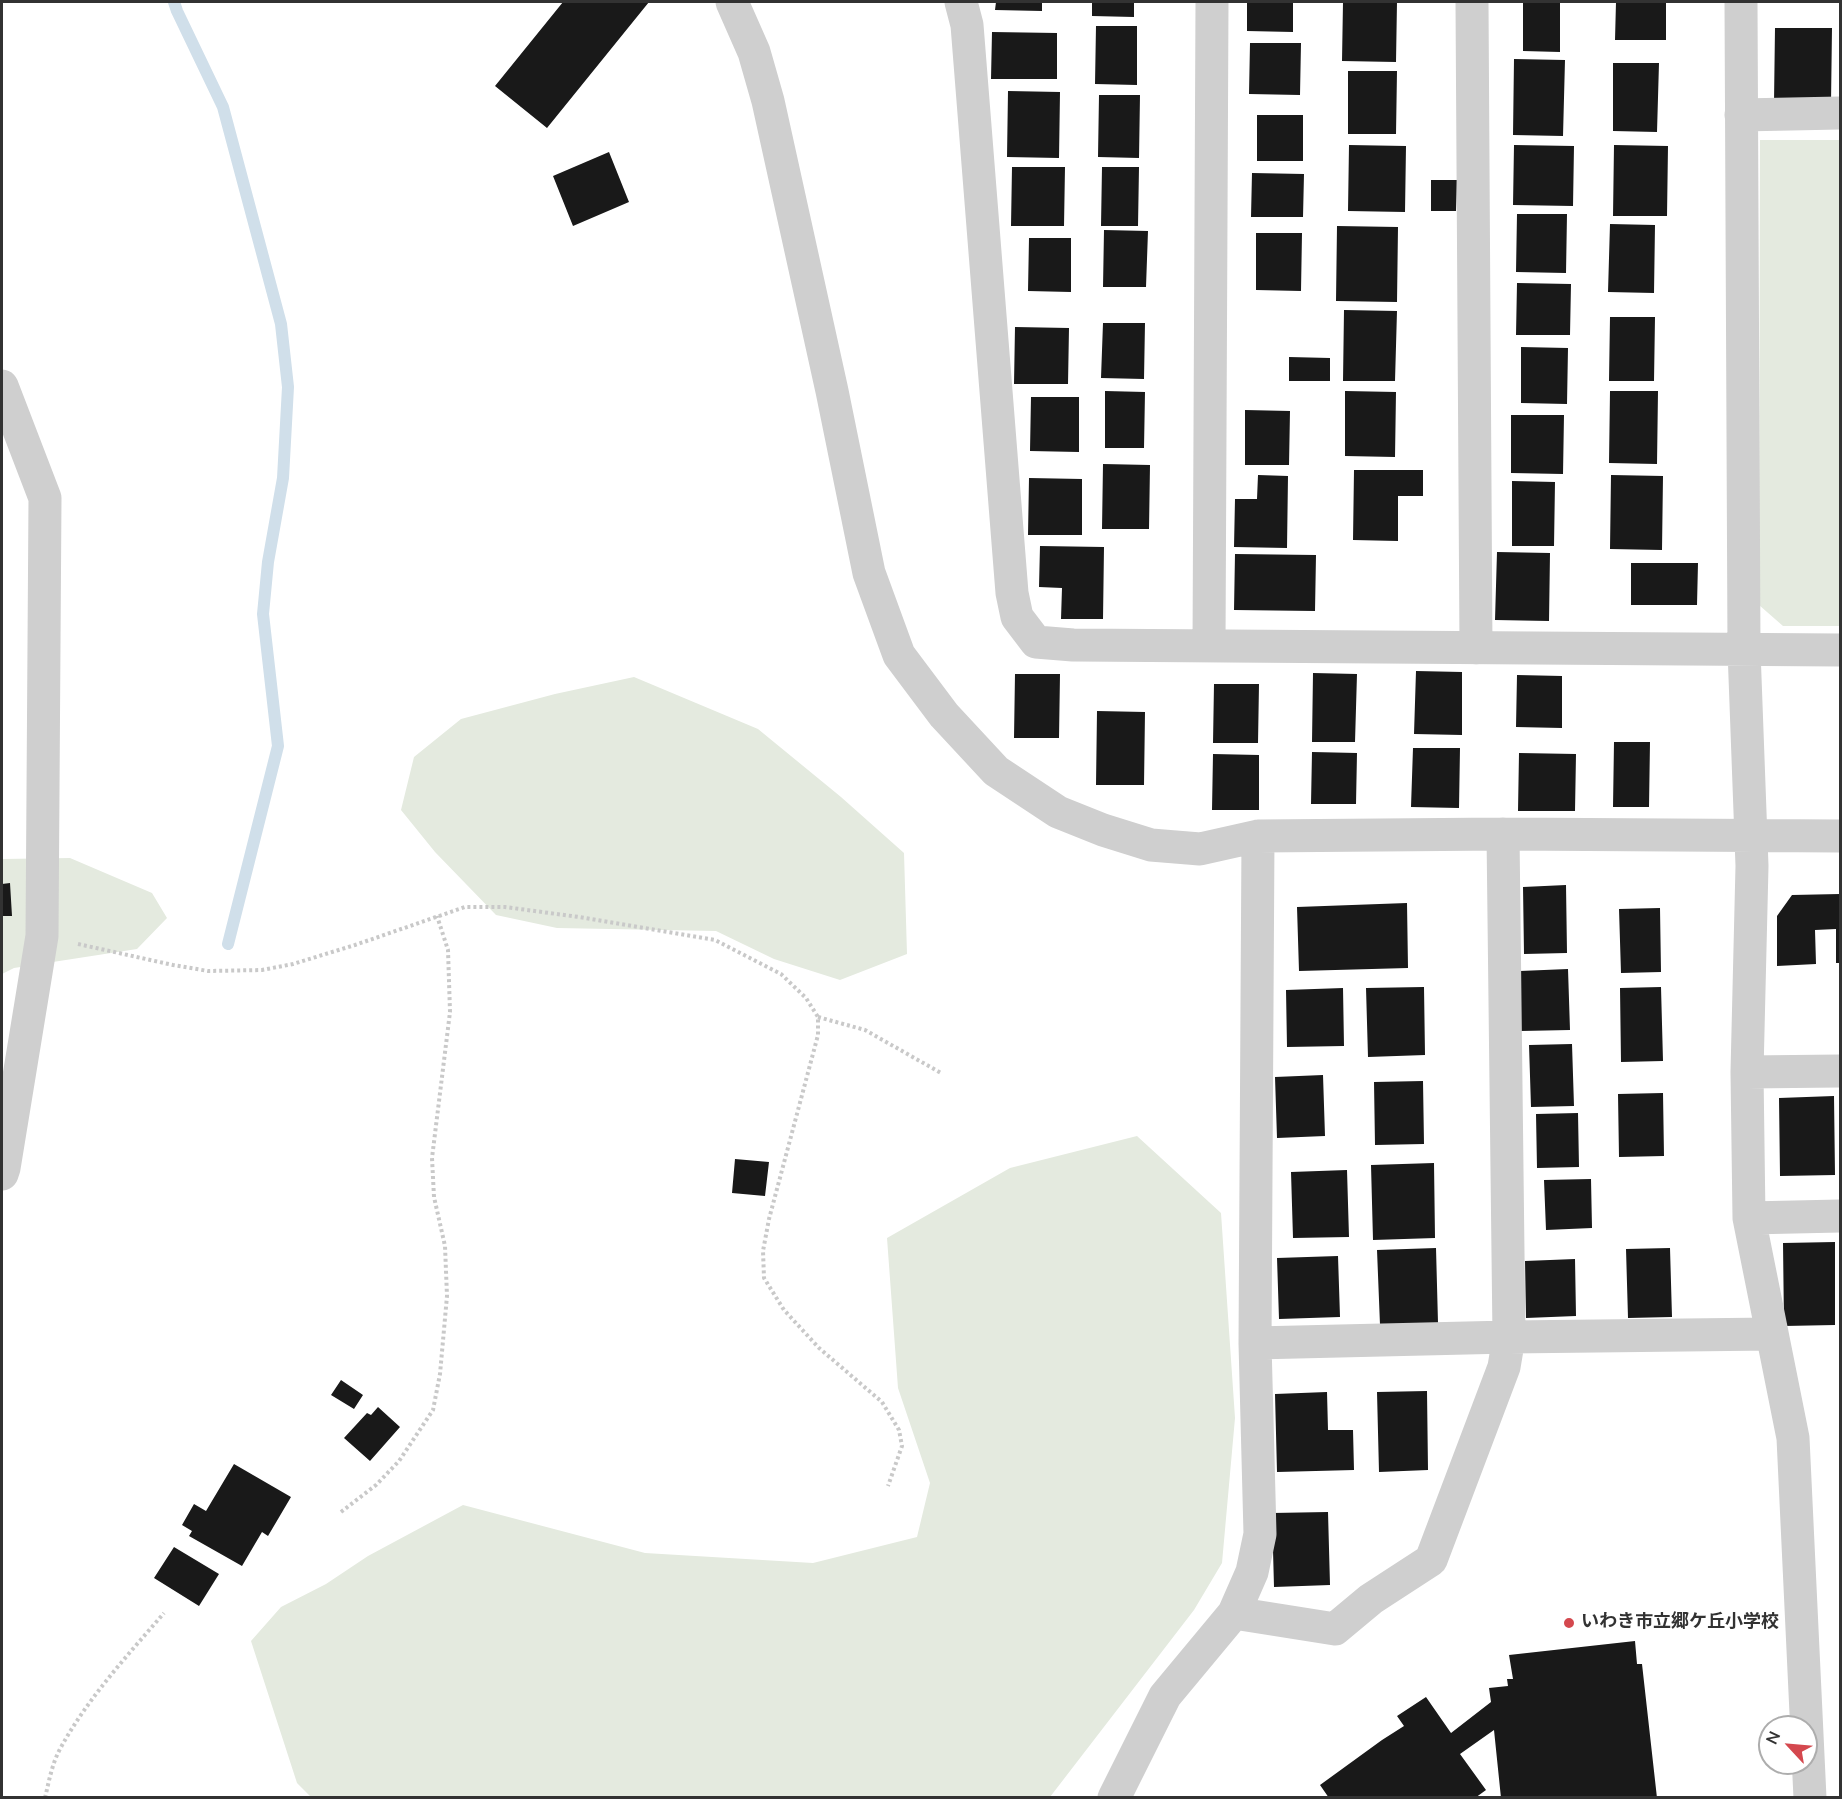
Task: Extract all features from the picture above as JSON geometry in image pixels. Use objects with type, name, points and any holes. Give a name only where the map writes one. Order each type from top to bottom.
[{"type":"street","points":[[732,2],[754,52],[768,101],[870,573],[899,655],[944,715],[996,771],[1058,812],[1103,830],[1151,845],[1200,849],[1258,836],[1503,834],[1840,836]]},
{"type":"street","points":[[962,2],[967,25],[1011,581],[1017,617],[1036,642],[1073,645],[1840,650]]},
{"type":"street","points":[[1209,646],[1212,2]]},
{"type":"street","points":[[1472,2],[1476,648]]},
{"type":"street","points":[[1741,2],[1744,650],[1752,835],[1747,1072],[1749,1218],[1793,1438],[1810,1797]]},
{"type":"street","points":[[1742,115],[1840,113]]},
{"type":"street","points":[[2,386],[45,498],[42,936],[2,1174]]},
{"type":"street","points":[[1234,1613],[1335,1629],[1371,1599],[1431,1560],[1504,1367],[1509,1337],[1503,834]]},
{"type":"street","points":[[1114,1797],[1165,1696],[1234,1613],[1252,1572],[1260,1534],[1255,1343],[1258,836]]},
{"type":"street","points":[[1747,1072],[1840,1071]]},
{"type":"street","points":[[1749,1218],[1840,1216]]},
{"type":"street","points":[[1255,1343],[1773,1334]]},
{"type":"path","points":[[42,936],[208,971],[262,970],[293,964],[355,945],[465,907],[505,907],[715,940],[781,974],[806,998],[818,1017],[818,1035],[769,1219],[763,1251],[764,1278],[784,1310],[819,1348],[882,1402],[899,1430],[902,1446],[888,1486]]},
{"type":"path","points":[[341,1512],[376,1485],[399,1461],[433,1410],[440,1374],[447,1296],[445,1246],[434,1197],[432,1158],[450,1012],[448,950],[437,916]]},
{"type":"path","points":[[818,1017],[865,1030],[941,1073]]},
{"type":"path","points":[[45,1797],[59,1751],[74,1727],[129,1653],[164,1613]]},
{"type":"shaded area","points":[[1760,140],[1840,140],[1840,626],[1783,626],[1759,605]]},
{"type":"shaded area","points":[[634,677],[758,729],[841,797],[904,853],[907,954],[840,980],[774,959],[716,931],[557,928],[496,915],[435,852],[401,810],[414,757],[461,719],[555,694]]},
{"type":"shaded area","points":[[70,858],[152,893],[167,918],[137,949],[14,968],[2,974],[2,859]]},
{"type":"shaded area","points":[[1137,1136],[1221,1213],[1235,1418],[1222,1563],[1194,1610],[1050,1797],[312,1798],[297,1783],[251,1641],[281,1607],[326,1584],[368,1556],[463,1505],[645,1553],[813,1563],[917,1537],[930,1483],[898,1388],[887,1238],[1010,1168]]},
{"type":"building","points":[[563,2],[649,2],[547,128],[495,86]]},
{"type":"building","points":[[996,2],[1042,2],[1042,11],[995,10]]},
{"type":"building","points":[[1092,2],[1134,2],[1134,17],[1092,16]]},
{"type":"building","points":[[1247,2],[1293,2],[1293,32],[1247,31]]},
{"type":"building","points":[[1343,2],[1397,2],[1396,62],[1342,61]]},
{"type":"building","points":[[1523,2],[1560,2],[1560,52],[1523,51]]},
{"type":"building","points":[[1616,2],[1666,2],[1666,40],[1615,40]]},
{"type":"building","points":[[1096,26],[1137,26],[1137,85],[1095,84]]},
{"type":"building","points":[[1775,28],[1832,28],[1831,103],[1774,102]]},
{"type":"building","points":[[992,32],[1057,33],[1057,79],[991,79]]},
{"type":"building","points":[[1250,43],[1301,43],[1300,95],[1249,94]]},
{"type":"building","points":[[1514,59],[1565,60],[1563,136],[1513,135]]},
{"type":"building","points":[[1613,63],[1659,63],[1657,132],[1613,131]]},
{"type":"building","points":[[1348,71],[1397,71],[1396,134],[1348,134]]},
{"type":"building","points":[[1008,91],[1060,92],[1059,158],[1007,157]]},
{"type":"building","points":[[1099,95],[1140,95],[1139,158],[1098,157]]},
{"type":"building","points":[[1257,115],[1303,115],[1303,161],[1257,161]]},
{"type":"building","points":[[1349,145],[1406,146],[1405,212],[1348,211]]},
{"type":"building","points":[[1514,145],[1574,146],[1573,206],[1513,205]]},
{"type":"building","points":[[1614,145],[1668,146],[1667,216],[1613,216]]},
{"type":"building","points":[[609,152],[629,202],[573,226],[553,176]]},
{"type":"building","points":[[1012,167],[1065,167],[1064,226],[1011,226]]},
{"type":"building","points":[[1102,167],[1139,167],[1138,226],[1101,226]]},
{"type":"building","points":[[1252,173],[1304,174],[1303,217],[1251,217]]},
{"type":"building","points":[[1431,180],[1457,180],[1456,211],[1431,211]]},
{"type":"building","points":[[1517,214],[1567,214],[1566,273],[1516,272]]},
{"type":"building","points":[[1610,224],[1655,225],[1654,293],[1608,292]]},
{"type":"building","points":[[1337,226],[1398,227],[1397,302],[1336,301]]},
{"type":"building","points":[[1104,230],[1148,231],[1146,287],[1103,287]]},
{"type":"building","points":[[1256,233],[1302,233],[1301,291],[1256,290]]},
{"type":"building","points":[[1029,238],[1071,238],[1071,292],[1028,291]]},
{"type":"building","points":[[1517,283],[1571,284],[1570,335],[1516,335]]},
{"type":"building","points":[[1344,310],[1397,311],[1395,381],[1343,381]]},
{"type":"building","points":[[1610,317],[1655,317],[1654,381],[1609,381]]},
{"type":"building","points":[[1103,323],[1145,323],[1144,379],[1101,378]]},
{"type":"building","points":[[1015,327],[1069,328],[1068,384],[1014,384]]},
{"type":"building","points":[[1521,347],[1568,348],[1567,404],[1521,403]]},
{"type":"building","points":[[1289,357],[1330,358],[1330,381],[1289,381]]},
{"type":"building","points":[[1105,391],[1145,392],[1144,448],[1105,448]]},
{"type":"building","points":[[1345,391],[1396,392],[1395,457],[1345,456]]},
{"type":"building","points":[[1610,391],[1658,391],[1657,464],[1609,463]]},
{"type":"building","points":[[1031,397],[1079,397],[1079,452],[1030,451]]},
{"type":"building","points":[[1245,410],[1290,411],[1289,465],[1245,465]]},
{"type":"building","points":[[1511,415],[1564,415],[1563,474],[1511,473]]},
{"type":"building","points":[[1103,464],[1150,465],[1149,529],[1102,529]]},
{"type":"building","points":[[1354,470],[1423,470],[1423,496],[1398,496],[1398,541],[1353,540]]},
{"type":"building","points":[[1258,475],[1288,476],[1287,548],[1234,547],[1235,499],[1257,499]]},
{"type":"building","points":[[1611,475],[1663,476],[1662,550],[1610,549]]},
{"type":"building","points":[[1029,478],[1082,479],[1082,535],[1028,535]]},
{"type":"building","points":[[1512,481],[1555,482],[1554,546],[1512,546]]},
{"type":"building","points":[[1040,546],[1104,547],[1103,619],[1061,619],[1062,588],[1039,587]]},
{"type":"building","points":[[1497,552],[1550,553],[1549,621],[1495,620]]},
{"type":"building","points":[[1235,554],[1316,555],[1315,611],[1234,610]]},
{"type":"building","points":[[1631,563],[1698,563],[1697,605],[1631,605]]},
{"type":"building","points":[[1416,671],[1462,672],[1462,735],[1414,734]]},
{"type":"building","points":[[1313,673],[1357,674],[1355,742],[1312,742]]},
{"type":"building","points":[[1015,674],[1060,674],[1059,738],[1014,738]]},
{"type":"building","points":[[1517,675],[1562,676],[1562,728],[1516,727]]},
{"type":"building","points":[[1214,684],[1259,684],[1258,743],[1213,743]]},
{"type":"building","points":[[1097,711],[1145,712],[1144,785],[1096,785]]},
{"type":"building","points":[[1614,742],[1650,742],[1649,807],[1613,807]]},
{"type":"building","points":[[1413,748],[1460,748],[1459,808],[1411,807]]},
{"type":"building","points":[[1312,752],[1357,753],[1356,804],[1311,804]]},
{"type":"building","points":[[1519,753],[1576,754],[1575,811],[1518,811]]},
{"type":"building","points":[[1213,754],[1259,755],[1259,810],[1212,810]]},
{"type":"building","points":[[10,883],[12,916],[2,916],[2,884]]},
{"type":"building","points":[[1566,885],[1567,953],[1524,954],[1523,887]]},
{"type":"building","points":[[1840,894],[1840,963],[1836,963],[1836,929],[1815,930],[1816,964],[1777,966],[1777,916],[1792,895]]},
{"type":"building","points":[[1407,903],[1408,968],[1299,971],[1297,907]]},
{"type":"building","points":[[1660,908],[1661,972],[1621,973],[1619,909]]},
{"type":"building","points":[[1568,969],[1570,1030],[1521,1031],[1520,971]]},
{"type":"building","points":[[1424,987],[1425,1055],[1368,1057],[1366,988]]},
{"type":"building","points":[[1661,987],[1663,1061],[1621,1062],[1620,988]]},
{"type":"building","points":[[1343,988],[1344,1046],[1287,1047],[1286,990]]},
{"type":"building","points":[[1572,1044],[1574,1106],[1531,1107],[1529,1045]]},
{"type":"building","points":[[1323,1075],[1325,1136],[1277,1138],[1275,1077]]},
{"type":"building","points":[[1423,1081],[1424,1144],[1375,1145],[1374,1082]]},
{"type":"building","points":[[1663,1093],[1664,1156],[1619,1157],[1618,1094]]},
{"type":"building","points":[[1834,1096],[1835,1175],[1780,1176],[1779,1098]]},
{"type":"building","points":[[1578,1113],[1579,1167],[1537,1168],[1536,1114]]},
{"type":"building","points":[[735,1159],[769,1162],[765,1196],[732,1193]]},
{"type":"building","points":[[1434,1163],[1435,1238],[1373,1240],[1371,1165]]},
{"type":"building","points":[[1347,1170],[1349,1237],[1293,1238],[1291,1172]]},
{"type":"building","points":[[1591,1179],[1592,1228],[1546,1230],[1544,1180]]},
{"type":"building","points":[[1835,1242],[1835,1325],[1784,1326],[1783,1243]]},
{"type":"building","points":[[1436,1248],[1438,1323],[1380,1325],[1377,1250]]},
{"type":"building","points":[[1670,1248],[1672,1317],[1628,1318],[1626,1249]]},
{"type":"building","points":[[1338,1256],[1340,1317],[1279,1319],[1277,1258]]},
{"type":"building","points":[[1575,1259],[1576,1316],[1526,1318],[1525,1261]]},
{"type":"building","points":[[341,1380],[363,1395],[354,1409],[331,1395]]},
{"type":"building","points":[[1427,1391],[1428,1470],[1379,1472],[1377,1392]]},
{"type":"building","points":[[1327,1392],[1328,1430],[1353,1430],[1354,1470],[1277,1472],[1275,1394]]},
{"type":"building","points":[[378,1407],[400,1427],[370,1461],[344,1438],[367,1413],[371,1415]]},
{"type":"building","points":[[234,1464],[291,1497],[268,1536],[262,1532],[242,1566],[189,1536],[192,1531],[182,1525],[194,1504],[206,1511]]},
{"type":"building","points":[[1328,1512],[1330,1585],[1274,1587],[1272,1513]]},
{"type":"building","points":[[174,1547],[219,1574],[199,1606],[154,1578]]},
{"type":"building","points":[[1635,1641],[1637,1664],[1642,1664],[1657,1798],[1501,1798],[1494,1730],[1460,1754],[1486,1790],[1475,1798],[1329,1798],[1320,1785],[1404,1726],[1397,1716],[1426,1697],[1451,1733],[1491,1702],[1489,1688],[1508,1686],[1507,1679],[1513,1679],[1509,1655]]},
{"type":"waterway","points":[[174,2],[223,107],[281,324],[288,387],[283,478],[268,562],[263,614],[278,746],[228,944]]},
{"type":"place","name":"いわき市立郷ケ丘小学校","points":[[1569,1623]]}]
